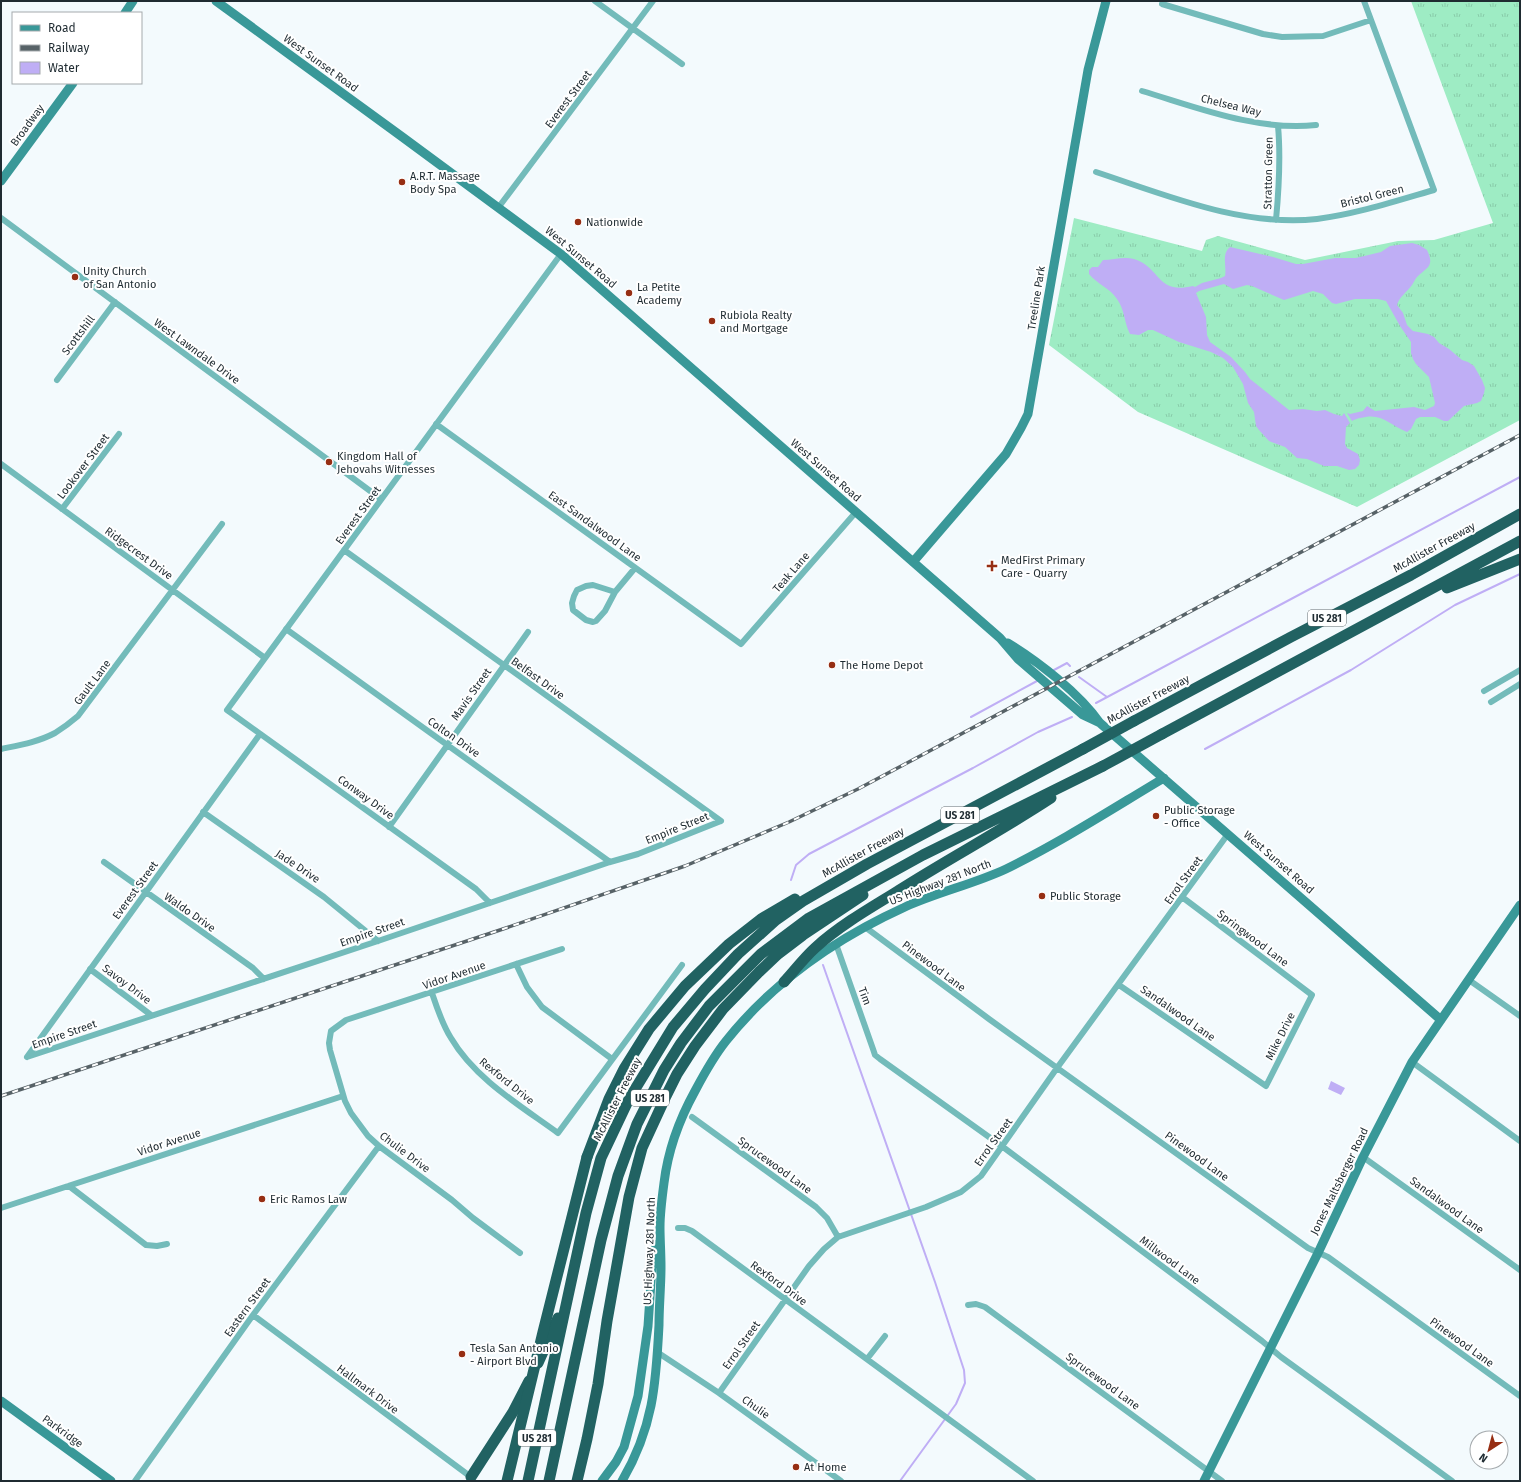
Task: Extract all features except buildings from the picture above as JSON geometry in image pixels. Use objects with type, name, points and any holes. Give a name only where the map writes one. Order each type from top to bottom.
[{"type":"highway","name":"McAllister Freeway","points":[[528,1481],[586,1213],[601,1158],[629,1099],[673,1027],[709,984],[738,954],[776,920],[803,901],[838,880],[1291,637],[1411,575],[1520,514]]},
{"type":"highway","name":"US 281","points":[[549,1481],[598,1255],[618,1176],[637,1124],[664,1070],[681,1043],[710,1006],[761,954],[810,918],[923,855],[1103,766],[1520,541]]},
{"type":"highway","points":[[1398,608],[1520,558]]},
{"type":"highway","points":[[784,982],[816,947],[874,906],[955,855],[1010,825],[1103,766]]},
{"type":"highway","points":[[576,1481],[587,1439],[598,1384],[629,1197],[642,1148],[677,1074],[695,1046],[723,1009],[778,954],[802,935],[923,855]]},
{"type":"highway","points":[[507,1481],[587,1157],[609,1099],[624,1069],[649,1029],[685,986],[729,944],[761,919],[804,894],[838,880]]},
{"type":"highway","points":[[470,1479],[513,1412],[549,1340],[570,1286]]},
{"type":"main road","points":[[125,12],[133,1]]},
{"type":"main road","name":"West Sunset Road","points":[[216,1],[561,254],[1000,638],[1018,659],[1083,715],[1100,723],[1441,1020]]},
{"type":"main road","name":"Treeline Park","points":[[913,562],[1006,454],[1028,414],[1088,70],[1106,1]]},
{"type":"main road","name":"Broadway","points":[[1,181],[72,84]]},
{"type":"main road","name":"US Highway 281 North","points":[[622,1481],[637,1453],[650,1415],[655,1389],[661,1268],[660,1227],[665,1172],[669,1152],[684,1112],[704,1074],[725,1042],[754,1010],[784,982],[836,944],[906,906],[1003,870],[1068,836],[1164,778]]},
{"type":"main road","name":"Jones Maltsberger Road","points":[[1204,1481],[1318,1253],[1363,1157],[1412,1062],[1520,905]]},
{"type":"main road","points":[[602,1481],[616,1462],[624,1447],[638,1396],[648,1326],[652,1267],[660,1227]]},
{"type":"main road","name":"Parkridge","points":[[1,1401],[111,1481]]},
{"type":"street","points":[[594,1],[682,64]]},
{"type":"street","name":"Everest Street","points":[[498,208],[653,1]]},
{"type":"street","name":"Bristol Green","points":[[1096,172],[1200,206],[1276,220],[1316,219],[1355,213],[1434,190],[1364,1]]},
{"type":"street","points":[[1162,2],[1263,34],[1282,37],[1323,36],[1371,20]]},
{"type":"street","name":"Chelsea Way","points":[[1142,91],[1241,120],[1278,126],[1298,127],[1316,125]]},
{"type":"street","name":"Stratton Green","points":[[1276,220],[1280,179],[1280,145],[1278,126]]},
{"type":"street","name":"West Lawndale Drive","points":[[1,218],[382,499]]},
{"type":"street","name":"Everest Street","points":[[227,710],[561,254]]},
{"type":"street","name":"Scottshill","points":[[57,380],[114,302]]},
{"type":"street","name":"East Sandalwood Lane","points":[[436,424],[741,644]]},
{"type":"street","name":"Lookover Street","points":[[62,509],[119,434]]},
{"type":"street","name":"Ridgecrest Drive","points":[[1,464],[265,658]]},
{"type":"street","name":"Teak Lane","points":[[741,644],[856,512]]},
{"type":"street","name":"Gault Lane","points":[[1,749],[44,738],[57,732],[78,716],[222,524]]},
{"type":"street","name":"Belfast Drive","points":[[344,550],[721,821]]},
{"type":"street","points":[[615,592],[593,585],[586,586],[578,590],[574,596],[572,603],[573,610],[586,620],[593,622],[596,621],[605,611],[615,592],[635,568]]},
{"type":"street","name":"Colton Drive","points":[[286,629],[610,862]]},
{"type":"street","name":"Mavis Street","points":[[390,826],[528,632]]},
{"type":"street","points":[[1484,691],[1520,670]]},
{"type":"street","points":[[1491,702],[1520,684]]},
{"type":"street","name":"Conway Drive","points":[[227,710],[476,889],[490,903]]},
{"type":"street","name":"Everest Street","points":[[27,1057],[260,734]]},
{"type":"street","name":"Jade Drive","points":[[203,812],[324,896],[378,941]]},
{"type":"street","name":"Empire Street","points":[[27,1057],[378,941],[610,862],[638,854],[721,821]]},
{"type":"street","name":"Errol Street","points":[[719,1393],[809,1266],[824,1249],[838,1237],[926,1207],[960,1192],[981,1176],[1118,984],[1228,834]]},
{"type":"street","name":"Waldo Drive","points":[[104,862],[253,968],[264,979]]},
{"type":"street","name":"Springwood Lane","points":[[1182,897],[1312,995]]},
{"type":"street","name":"Pinewood Lane","points":[[865,927],[1308,1248],[1328,1257],[1520,1396]]},
{"type":"street","name":"Tim","points":[[836,944],[876,1054]]},
{"type":"street","name":"Vidor Avenue","points":[[332,1031],[346,1020],[432,993],[562,949]]},
{"type":"street","points":[[516,964],[529,991],[542,1007],[612,1059],[682,965]]},
{"type":"street","name":"Savoy Drive","points":[[90,969],[151,1015]]},
{"type":"street","points":[[1469,980],[1520,1016]]},
{"type":"street","name":"Sandalwood Lane","points":[[1118,984],[1266,1086]]},
{"type":"street","name":"Rexford Drive","points":[[432,993],[443,1024],[470,1065],[491,1083],[558,1133],[612,1059]]},
{"type":"street","name":"Mike Drive","points":[[1266,1086],[1312,995]]},
{"type":"street","name":"Chulie Drive","points":[[332,1031],[329,1043],[330,1050],[343,1096],[351,1113],[359,1125],[379,1146],[520,1253]]},
{"type":"street","name":"Millwood Lane","points":[[876,1054],[1452,1481]]},
{"type":"street","points":[[1412,1062],[1520,1141]]},
{"type":"street","name":"Vidor Avenue","points":[[1,1208],[343,1096]]},
{"type":"street","name":"Sprucewood Lane","points":[[692,1117],[816,1207],[827,1218],[838,1237]]},
{"type":"street","name":"Eastern Street","points":[[135,1481],[253,1315],[379,1146]]},
{"type":"street","name":"Sandalwood Lane","points":[[1363,1157],[1520,1270]]},
{"type":"street","points":[[69,1186],[146,1245],[157,1246],[166,1244]]},
{"type":"street","name":"Rexford Drive","points":[[678,1228],[685,1228],[692,1231],[1033,1481]]},
{"type":"street","name":"Sprucewood Lane","points":[[968,1305],[976,1304],[985,1307],[1222,1481]]},
{"type":"street","name":"Hallmark Drive","points":[[253,1315],[470,1479]]},
{"type":"street","points":[[867,1360],[885,1336]]},
{"type":"street","name":"Chulie","points":[[658,1352],[719,1393],[841,1481]]},
{"type":"green space","points":[[1411,1],[1520,1],[1520,420],[1357,507],[1138,412],[1049,345],[1074,218],[1202,251],[1206,240],[1218,236],[1305,260],[1398,241],[1434,240],[1493,223]]},
{"type":"water","points":[[1412,243],[1427,250],[1430,263],[1427,269],[1416,278],[1398,302],[1397,305],[1403,313],[1407,325],[1413,331],[1428,334],[1434,337],[1439,343],[1462,360],[1474,366],[1485,388],[1481,401],[1464,406],[1448,421],[1435,417],[1420,417],[1416,419],[1411,429],[1407,432],[1380,418],[1368,417],[1355,419],[1352,421],[1347,413],[1350,414],[1363,411],[1367,406],[1375,411],[1414,407],[1425,410],[1434,406],[1435,403],[1429,377],[1413,359],[1411,353],[1411,342],[1386,301],[1378,299],[1355,299],[1336,304],[1332,303],[1323,294],[1313,291],[1284,300],[1252,286],[1247,285],[1233,289],[1224,284],[1196,293],[1206,317],[1207,335],[1210,342],[1231,357],[1250,379],[1289,410],[1325,410],[1342,416],[1344,413],[1350,423],[1346,427],[1345,444],[1347,448],[1358,454],[1360,460],[1359,465],[1355,469],[1349,470],[1337,466],[1324,466],[1307,459],[1297,458],[1285,447],[1269,441],[1256,426],[1254,412],[1248,403],[1243,384],[1233,367],[1223,358],[1211,352],[1179,342],[1153,330],[1148,330],[1139,335],[1130,334],[1120,303],[1111,292],[1089,274],[1089,270],[1092,267],[1098,267],[1103,260],[1130,258],[1143,263],[1165,284],[1172,287],[1181,288],[1195,287],[1202,283],[1225,276],[1225,257],[1227,250],[1230,247],[1296,264],[1303,264],[1335,258],[1356,258],[1381,252],[1390,246]]},
{"type":"water","points":[[1331,1081],[1345,1088],[1341,1095],[1328,1089]]},
{"type":"waterway","points":[[1096,703],[1520,477]]},
{"type":"waterway","points":[[1205,749],[1351,670],[1455,605],[1520,574]]},
{"type":"waterway","points":[[1054,670],[1067,663],[1070,666]]},
{"type":"waterway","points":[[1079,677],[1107,697]]},
{"type":"waterway","points":[[971,717],[1037,681]]},
{"type":"waterway","points":[[791,880],[796,865],[809,854],[973,768],[1038,732],[1072,717]]},
{"type":"waterway","points":[[823,965],[935,1282],[964,1370],[965,1383],[956,1404],[900,1481]]},
{"type":"railway","points":[[1,1096],[503,929],[685,866],[789,822],[858,789],[1520,435]]},
{"type":"place","name":"A.R.T. Massage Body Spa","points":[[402,182]]},
{"type":"place","name":"Nationwide","points":[[578,222]]},
{"type":"place","name":"Unity Church of San Antonio","points":[[75,277]]},
{"type":"place","name":"La Petite Academy","points":[[629,293]]},
{"type":"place","name":"Rubiola Realty and Mortgage","points":[[712,321]]},
{"type":"place","name":"Kingdom Hall of Jehovahs Witnesses","points":[[329,462]]},
{"type":"place","name":"MedFirst Primary Care - Quarry","points":[[992,566]]},
{"type":"place","name":"The Home Depot","points":[[832,665]]},
{"type":"place","name":"Public Storage - Office","points":[[1156,816]]},
{"type":"place","name":"Public Storage","points":[[1042,896]]},
{"type":"place","name":"Eric Ramos Law","points":[[262,1199]]},
{"type":"place","name":"Tesla San Antonio - Airport Blvd","points":[[462,1354]]},
{"type":"place","name":"At Home","points":[[796,1467]]}]
